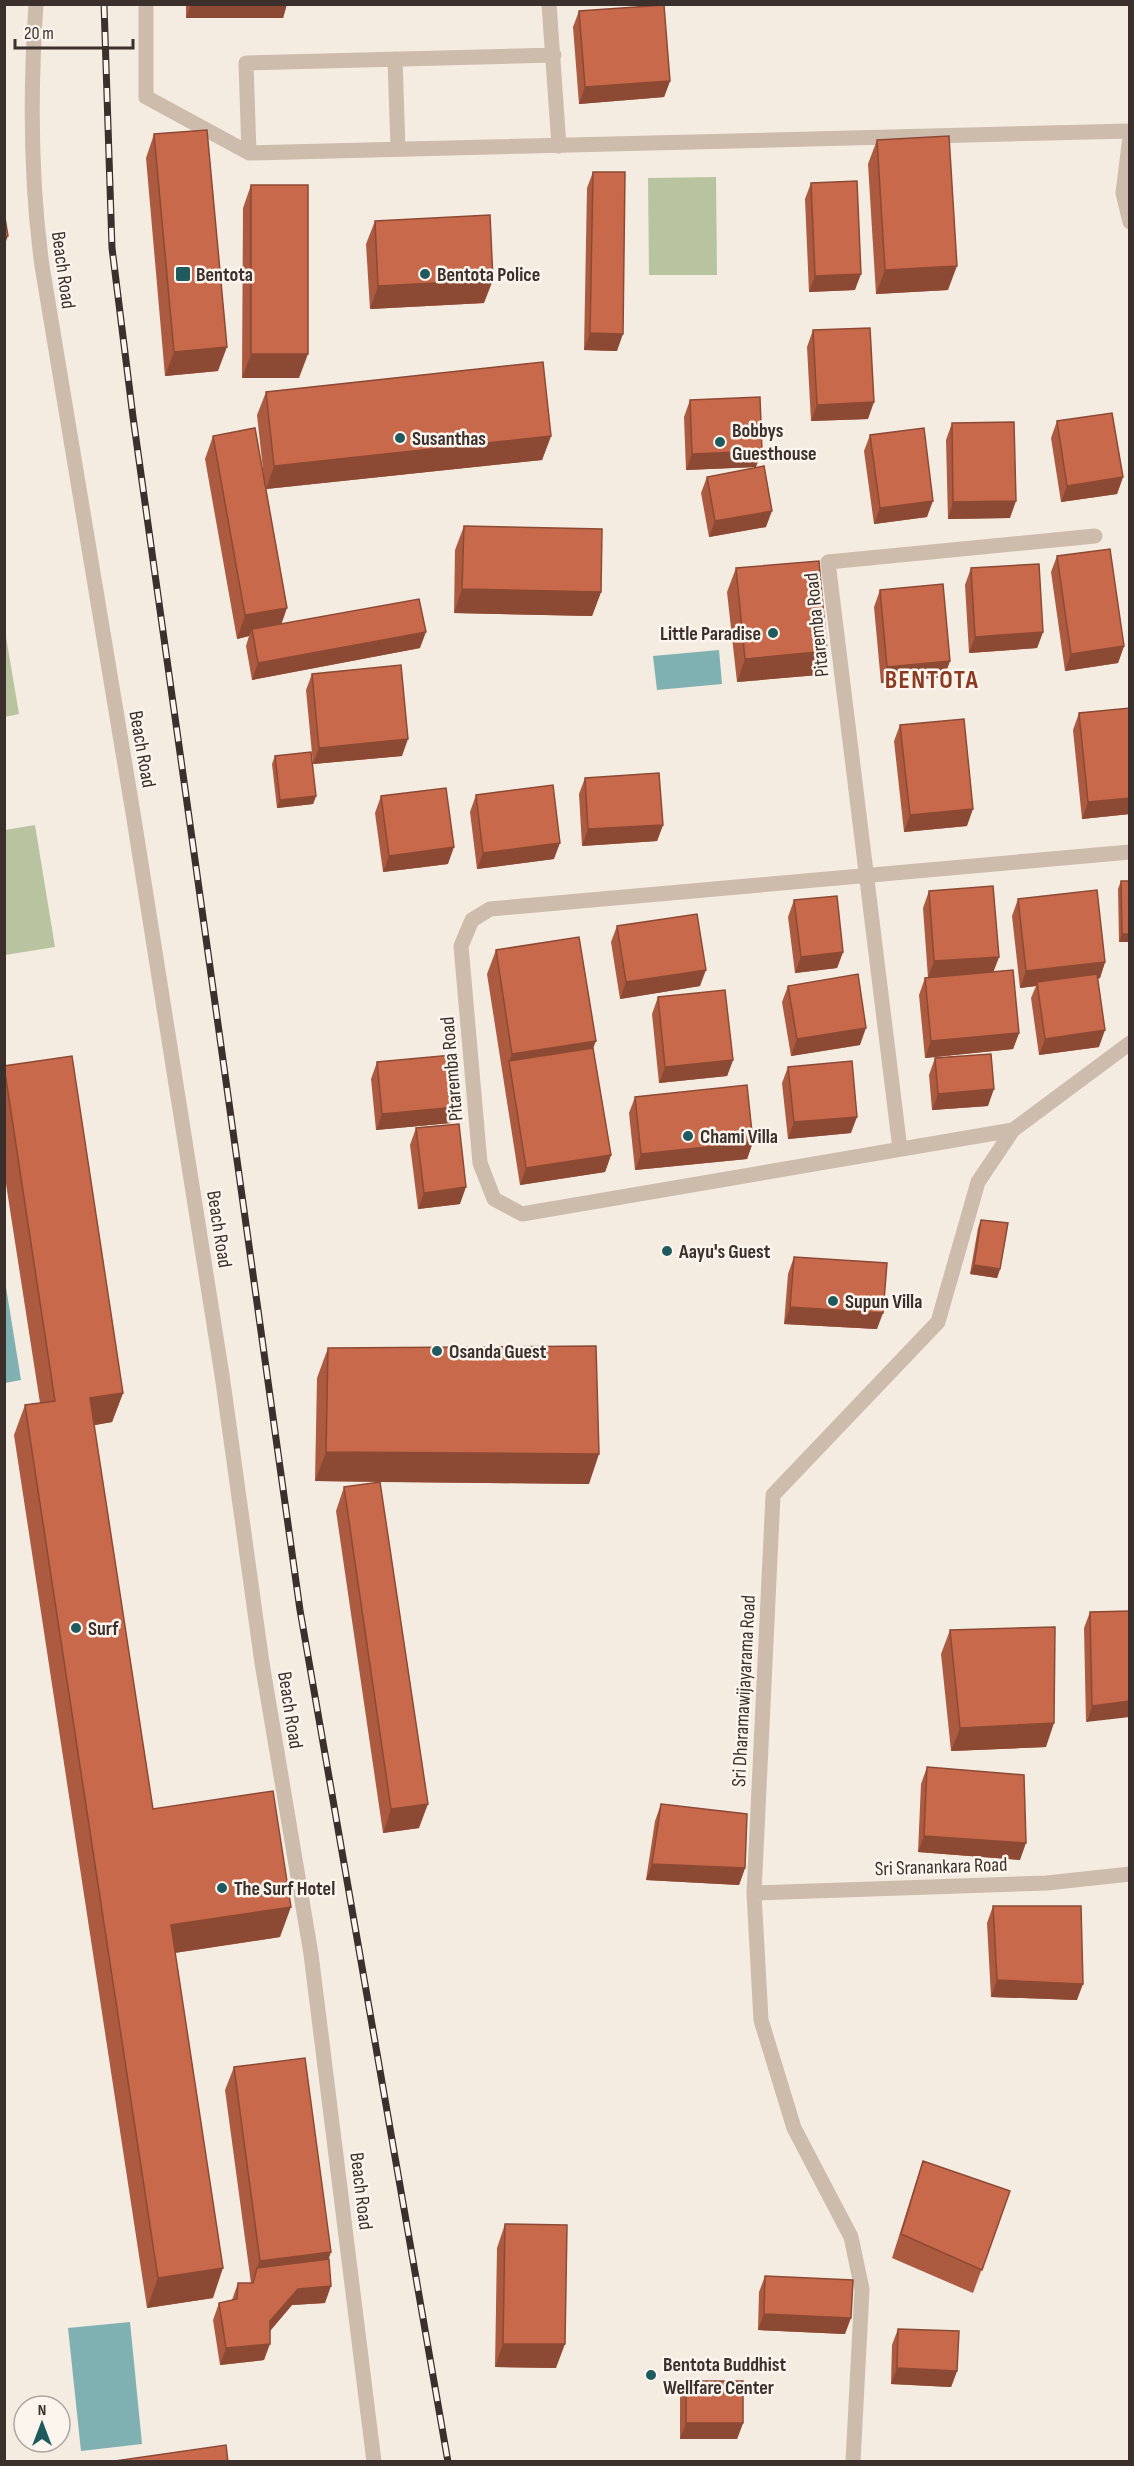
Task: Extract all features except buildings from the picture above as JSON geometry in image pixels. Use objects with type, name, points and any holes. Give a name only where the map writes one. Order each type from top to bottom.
[{"type":"street","name":"Beach Road","points":[[36,4],[32,94],[32,195],[134,819],[220,1364],[262,1664],[311,1954],[374,2462]]},
{"type":"street","points":[[146,4],[146,97],[249,153],[1130,130]]},
{"type":"street","points":[[549,4],[559,146]]},
{"type":"street","points":[[249,153],[246,63],[554,55]]},
{"type":"street","points":[[395,59],[398,150]]},
{"type":"street","points":[[1130,137],[1123,193],[1130,222]]},
{"type":"street","name":"Pitaremba Road","points":[[900,1149],[828,562],[1095,536]]},
{"type":"street","name":"Pitaremba Road","points":[[1013,1130],[522,1214],[494,1198],[480,1163],[461,946],[472,920],[490,909],[1130,852]]},
{"type":"street","name":"Sri Dharamawijayarama Road","points":[[853,2462],[862,2289],[851,2237],[794,2128],[762,2020],[754,1893],[773,1495],[938,1322],[978,1182],[1013,1130],[1130,1043]]},
{"type":"street","name":"Sri Sranankara Road","points":[[754,1893],[1047,1883],[1130,1874]]},
{"type":"green space","points":[[716,177],[717,275],[649,275],[648,178]]},
{"type":"green space","points":[[5,631],[19,714],[4,717]]},
{"type":"green space","points":[[35,825],[55,947],[5,955],[5,830]]},
{"type":"water","points":[[719,650],[722,684],[657,690],[653,656]]},
{"type":"water","points":[[5,1281],[21,1380],[4,1383]]},
{"type":"water","points":[[130,2322],[142,2444],[81,2451],[68,2328]]},
{"type":"railway","points":[[104,4],[112,248],[133,417],[300,1610],[448,2462]]},
{"type":"place","name":"Bentota","points":[[183,274]]},
{"type":"place","name":"Bentota Police","points":[[425,274]]},
{"type":"place","name":"Susanthas","points":[[400,438]]},
{"type":"place","name":"Bobbys Guesthouse","points":[[720,442]]},
{"type":"place","name":"Little Paradise","points":[[773,633]]},
{"type":"place","name":"Chami Villa","points":[[688,1136]]},
{"type":"place","name":"Aayu's Guest","points":[[667,1251]]},
{"type":"place","name":"Supun Villa","points":[[833,1301]]},
{"type":"place","name":"Osanda Guest","points":[[437,1351]]},
{"type":"place","name":"Surf","points":[[76,1628]]},
{"type":"place","name":"The Surf Hotel","points":[[222,1888]]},
{"type":"place","name":"Bentota Buddhist Wellfare Center","points":[[651,2375]]},
{"type":"district","name":"BENTOTA","points":[[932,679]]}]
